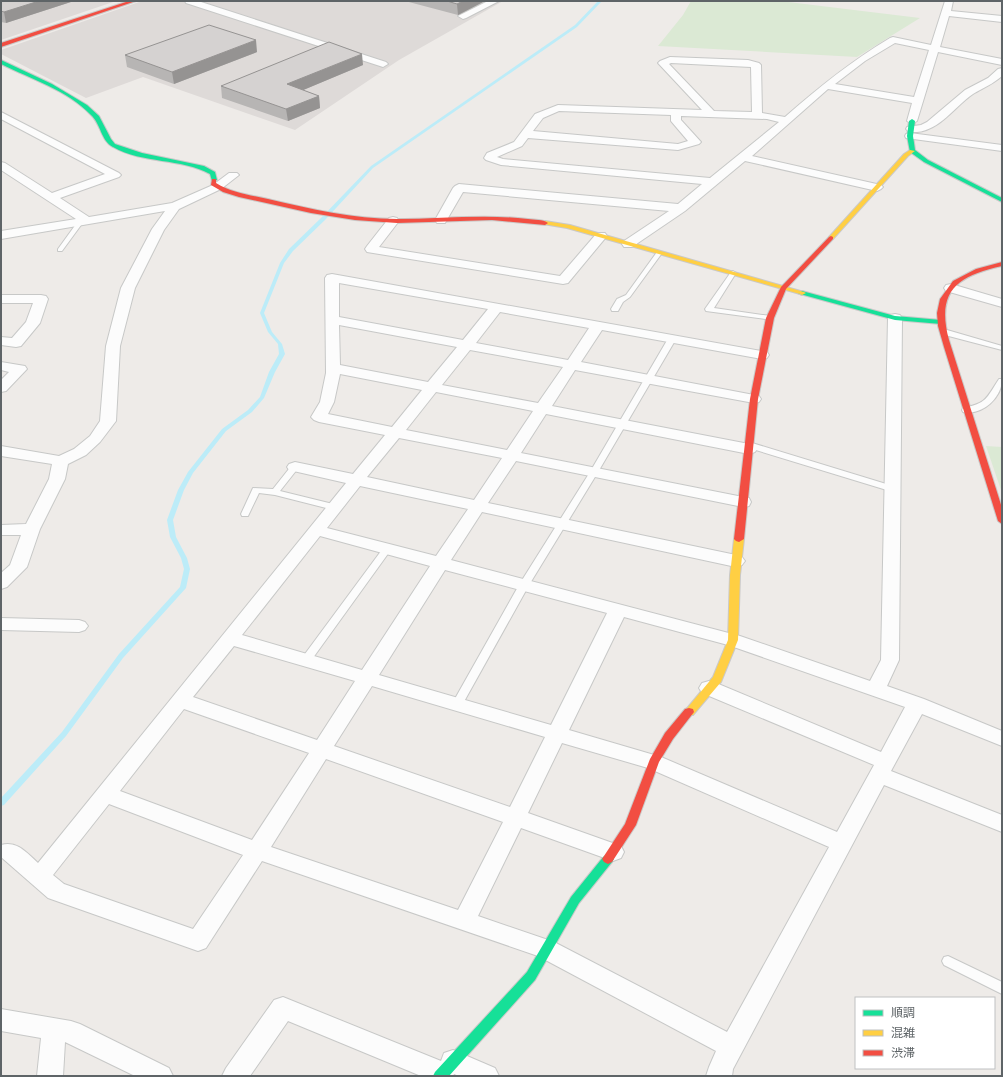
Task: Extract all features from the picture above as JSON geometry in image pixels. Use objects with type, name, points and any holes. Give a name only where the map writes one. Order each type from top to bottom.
[{"type":"street","points":[[1,45],[134,1]]},
{"type":"street","points":[[189,1],[383,64]]},
{"type":"street","points":[[463,16],[495,1]]},
{"type":"street","points":[[912,151],[911,129],[918,101],[949,1]]},
{"type":"street","points":[[946,13],[1002,19]]},
{"type":"street","points":[[628,244],[681,208],[826,86],[862,59],[893,40],[1002,62]]},
{"type":"street","points":[[711,114],[663,63],[670,60],[748,63],[756,65],[757,116]]},
{"type":"street","points":[[1,62],[68,95],[82,104],[95,115],[113,145],[126,150],[202,167],[213,173],[216,177],[213,184],[216,187],[312,212],[344,218],[393,221],[494,218],[533,221],[568,226],[783,288],[895,318],[941,322]]},
{"type":"street","points":[[911,129],[923,128],[931,124],[968,92],[997,81],[1002,71]]},
{"type":"street","points":[[826,86],[918,101]]},
{"type":"street","points":[[713,182],[501,162],[490,158],[492,155],[518,144],[539,116],[558,108],[767,116],[786,121]]},
{"type":"street","points":[[525,134],[678,147],[695,142],[676,121],[676,113]]},
{"type":"street","points":[[1,115],[115,175],[50,197]]},
{"type":"street","points":[[1,129],[18,123]]},
{"type":"street","points":[[911,129],[1002,148]]},
{"type":"street","points":[[445,1070],[531,976],[575,900],[613,852],[630,825],[654,762],[669,736],[717,678],[733,640],[736,562],[754,399],[770,318],[783,288],[815,256],[906,155],[912,151]]},
{"type":"street","points":[[912,151],[926,161],[1002,200]]},
{"type":"street","points":[[743,157],[877,187]]},
{"type":"street","points":[[1,165],[50,197],[83,221]]},
{"type":"street","points":[[4,232],[174,206],[216,187],[233,175]]},
{"type":"street","points":[[441,220],[459,188],[681,208]]},
{"type":"street","points":[[1,451],[61,461],[80,452],[95,439],[108,422],[113,346],[128,288],[158,229],[174,206]]},
{"type":"street","points":[[393,221],[372,249],[563,280],[601,236]]},
{"type":"street","points":[[1002,264],[976,271],[962,278],[946,294],[941,305],[941,322],[966,410],[1002,521]]},
{"type":"street","points":[[743,502],[319,417],[327,402],[333,368],[332,278],[762,355]]},
{"type":"street","points":[[951,288],[1002,303]]},
{"type":"street","points":[[1,298],[41,299],[33,323],[16,344],[1,341]]},
{"type":"street","points":[[39,877],[334,507],[497,307]]},
{"type":"street","points":[[875,690],[890,660],[895,318]]},
{"type":"street","points":[[332,320],[754,399]]},
{"type":"street","points":[[9,851],[56,891],[198,941],[257,852],[477,506],[598,325]]},
{"type":"street","points":[[1,366],[20,369],[1,388]]},
{"type":"street","points":[[333,368],[749,447]]},
{"type":"street","points":[[1,583],[18,567],[32,529],[57,479],[61,461]]},
{"type":"street","points":[[295,467],[736,562]]},
{"type":"street","points":[[1,530],[32,529]]},
{"type":"street","points":[[316,530],[733,640],[917,704],[1002,739]]},
{"type":"street","points":[[464,921],[618,610]]},
{"type":"street","points":[[1,624],[79,626]]},
{"type":"street","points":[[230,638],[654,762],[842,843]]},
{"type":"street","points":[[709,688],[1002,824]]},
{"type":"street","points":[[181,700],[613,852]]},
{"type":"street","points":[[719,1076],[721,1067],[917,704]]},
{"type":"street","points":[[106,794],[257,852],[546,949],[732,1047]]},
{"type":"street","points":[[235,1076],[283,1008],[445,1070],[486,1076]]},
{"type":"street","points":[[1,1020],[71,1032],[160,1076]]},
{"type":"street","points":[[50,1076],[54,1029]]},
{"type":"lane","points":[[60,250],[83,221]]},
{"type":"lane","points":[[615,309],[620,301],[628,296],[659,252]]},
{"type":"lane","points":[[733,273],[709,309],[770,318]]},
{"type":"lane","points":[[944,332],[1002,348]]},
{"type":"lane","points":[[457,704],[524,585],[623,424],[672,339]]},
{"type":"lane","points":[[966,410],[980,408],[985,405],[1002,381]]},
{"type":"lane","points":[[749,447],[893,488]]},
{"type":"lane","points":[[276,492],[295,467]]},
{"type":"lane","points":[[245,514],[256,490],[276,492],[334,507]]},
{"type":"lane","points":[[306,660],[387,549]]},
{"type":"lane","points":[[948,961],[1002,988]]},
{"type":"shaded area","points":[[1,1],[116,1],[1,40]]},
{"type":"shaded area","points":[[142,1],[503,1],[399,60],[295,130],[143,77],[86,98],[1,54],[1,50]]},
{"type":"green space","points":[[691,1],[780,1],[920,18],[857,57],[658,46],[683,15]]},
{"type":"green space","points":[[986,446],[1002,447],[1002,493]]},
{"type":"building","points":[[1,1],[39,1],[4,12],[1,11]]},
{"type":"building","points":[[447,1],[463,1],[457,4]]},
{"type":"building","points":[[209,25],[256,40],[172,72],[125,55]]},
{"type":"building","points":[[329,42],[362,54],[287,84],[319,96],[286,109],[221,86]]},
{"type":"waterway","points":[[1,803],[64,734],[121,656],[183,588],[187,569],[184,558],[173,537],[170,520],[181,490],[190,473],[224,430],[250,411],[262,397],[272,372],[282,354],[280,344],[270,332],[262,313],[282,263],[291,250],[323,219],[372,167],[576,26],[600,1]]},
{"type":"traffic: fast","points":[[1,62],[62,91],[85,106],[97,117],[108,139],[113,145],[141,154],[202,167],[213,173],[214,180]]},
{"type":"traffic: fast","points":[[912,121],[910,136],[912,151],[926,161],[1002,200]]},
{"type":"traffic: fast","points":[[802,293],[895,318],[941,322]]},
{"type":"traffic: fast","points":[[440,1076],[531,976],[575,900],[608,859]]},
{"type":"traffic: slow","points":[[831,238],[906,155],[912,151]]},
{"type":"traffic: slow","points":[[545,223],[568,226],[802,293]]},
{"type":"traffic: slow","points":[[689,712],[717,679],[733,640],[735,575],[739,539]]},
{"type":"traffic: jam","points":[[1,45],[134,1]]},
{"type":"traffic: jam","points":[[214,180],[213,184],[219,188],[239,195],[311,211],[355,218],[384,221],[492,218],[545,223]]},
{"type":"traffic: jam","points":[[739,539],[754,399],[770,318],[783,288],[831,238]]},
{"type":"traffic: jam","points":[[1002,264],[978,270],[956,283],[944,299],[941,313],[943,333],[947,347],[1002,521]]},
{"type":"traffic: jam","points":[[608,859],[630,825],[654,762],[669,736],[689,712]]}]
